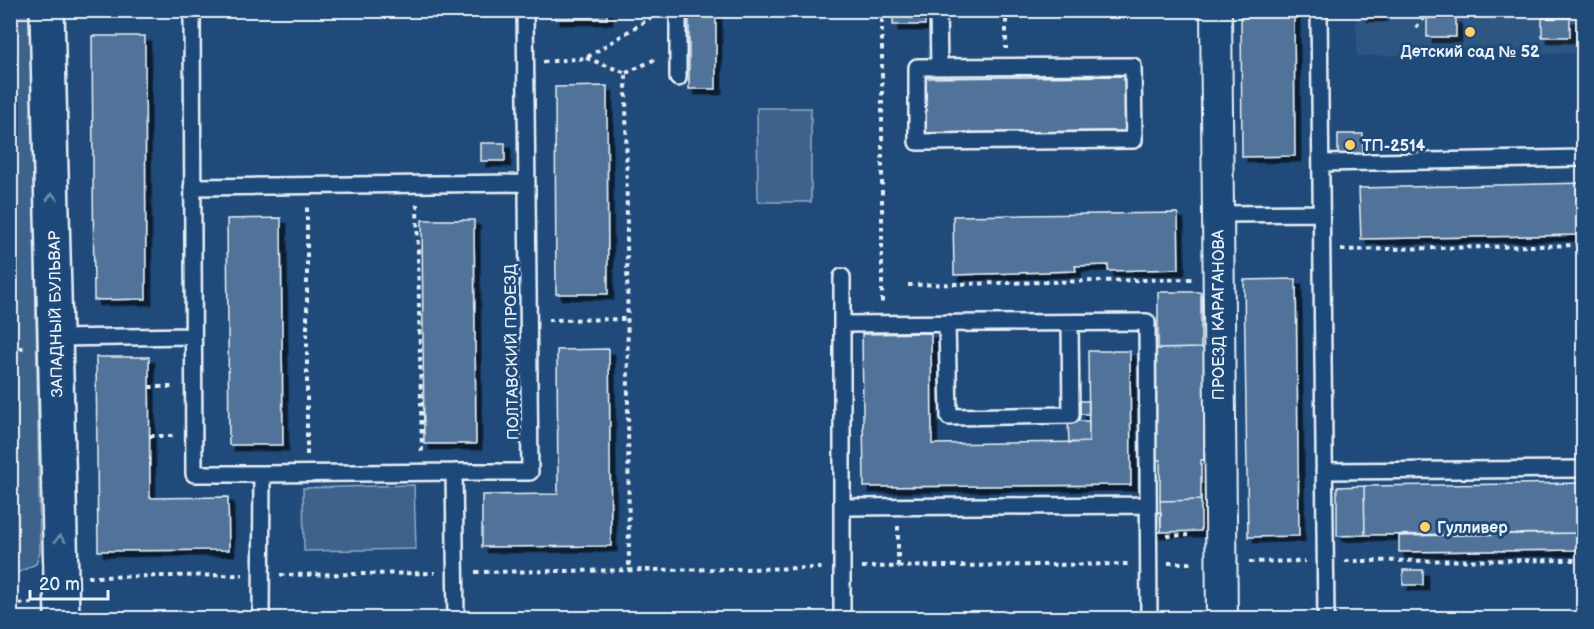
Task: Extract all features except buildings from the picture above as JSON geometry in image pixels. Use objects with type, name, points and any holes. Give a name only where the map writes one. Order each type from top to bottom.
[{"type":"street","name":"ЗАПАДНЫЙ БУЛЬВАР","points":[[47,10],[55,338],[52,611]]},
{"type":"street","name":"ПРОЕЗД КАРАГАНОВА","points":[[1216,10],[1222,618]]},
{"type":"lane","points":[[192,10],[194,474],[454,472],[456,618]]},
{"type":"lane","name":"ПОЛТАВСКИЙ ПРОЕЗД","points":[[454,472],[530,472],[525,10]]},
{"type":"lane","points":[[678,10],[678,78]]},
{"type":"lane","points":[[938,10],[939,67]]},
{"type":"lane","points":[[1319,10],[1326,618]]},
{"type":"lane","points":[[1133,66],[1134,141],[917,142],[917,67],[939,67],[1133,66]]},
{"type":"lane","points":[[1321,163],[1584,158]]},
{"type":"lane","points":[[192,187],[527,183]]},
{"type":"lane","points":[[1218,214],[1321,213]]},
{"type":"lane","points":[[842,277],[842,618]]},
{"type":"lane","points":[[843,324],[1147,322],[1149,618]]},
{"type":"lane","points":[[947,323],[949,417],[1071,416],[1070,323]]},
{"type":"lane","points":[[55,338],[193,336]]},
{"type":"lane","points":[[1324,471],[1584,469]]},
{"type":"lane","points":[[261,618],[262,474]]},
{"type":"lane","points":[[843,507],[1148,505]]},
{"type":"path","points":[[586,58],[661,10]]},
{"type":"path","points":[[882,10],[882,323]]},
{"type":"path","points":[[1006,10],[1006,67]]},
{"type":"path","points":[[1416,28],[1429,10]]},
{"type":"path","points":[[525,63],[586,58],[626,73],[678,48]]},
{"type":"path","points":[[626,73],[629,570]]},
{"type":"path","points":[[417,185],[422,472]]},
{"type":"path","points":[[307,186],[307,474]]},
{"type":"path","points":[[1322,251],[1584,245]]},
{"type":"path","points":[[908,285],[1218,278]]},
{"type":"path","points":[[529,321],[628,319]]},
{"type":"path","points":[[897,507],[898,567]]},
{"type":"path","points":[[10,604],[52,611]]},
{"type":"shaded area","points":[[31,10],[40,552],[36,564],[11,576],[10,11]]},
{"type":"shaded area","name":"Детский сад № 52","points":[[1356,11],[1583,11],[1583,53],[1357,56]]},
{"type":"shaded area","points":[[757,108],[811,108],[811,202],[758,202]]},
{"type":"shaded area","points":[[414,485],[416,549],[304,551],[303,488]]},
{"type":"place","name":"Детский сад № 52","points":[[1470,32]]},
{"type":"place","name":"ТП-2514","points":[[1350,145]]},
{"type":"place","name":"Гулливер","points":[[1425,527]]}]
